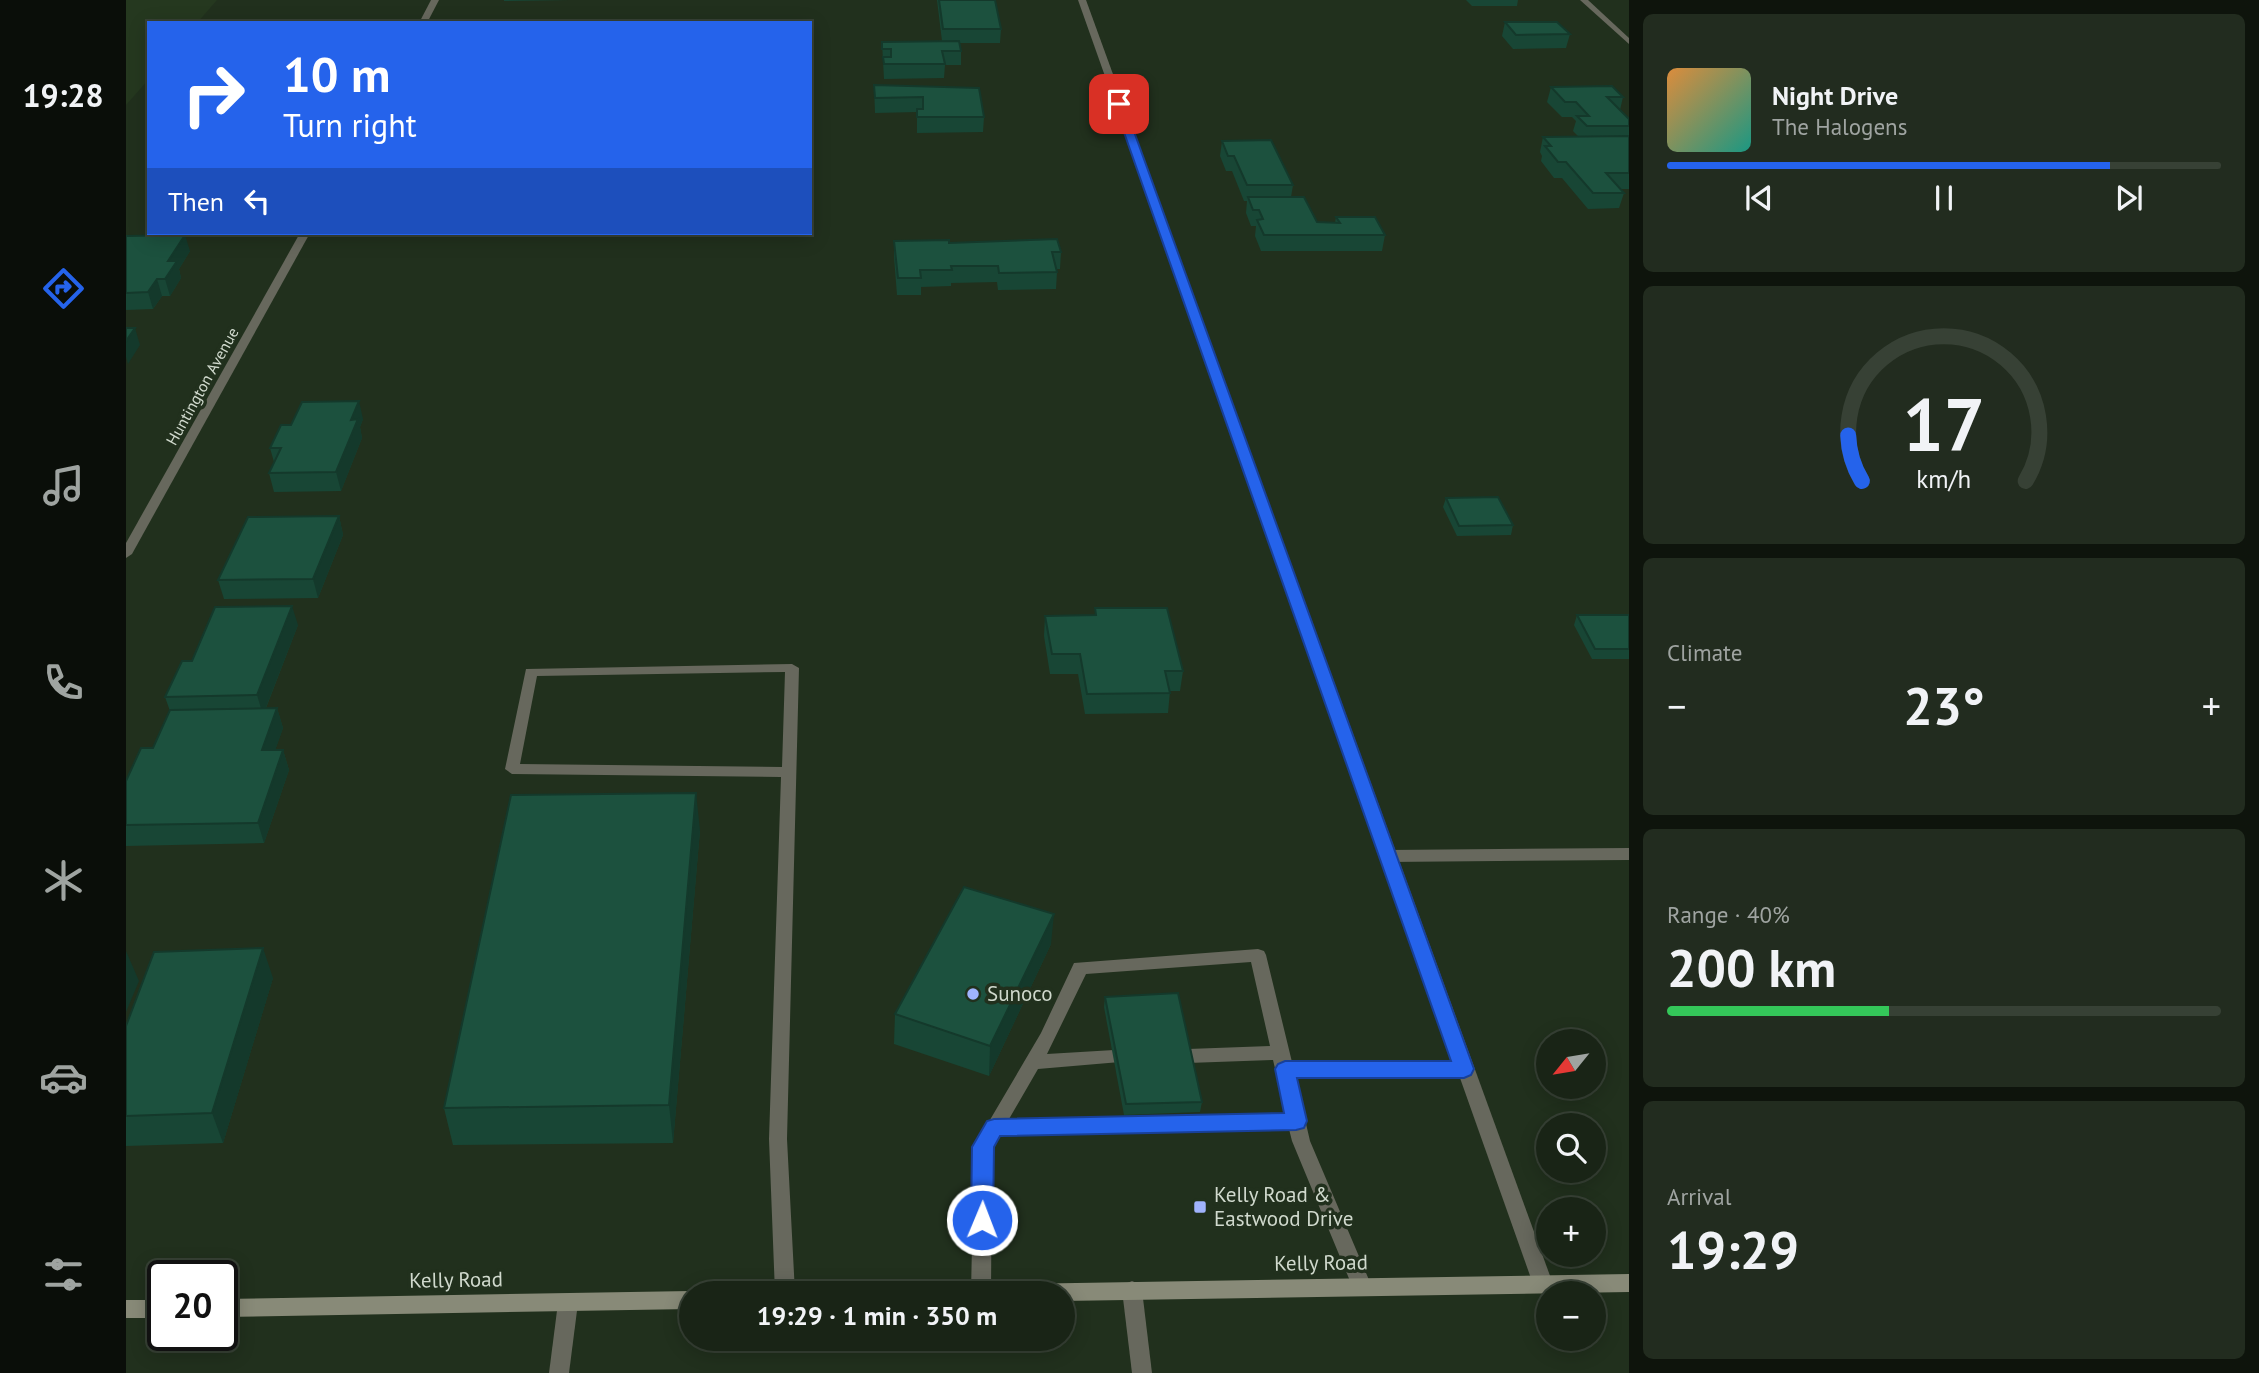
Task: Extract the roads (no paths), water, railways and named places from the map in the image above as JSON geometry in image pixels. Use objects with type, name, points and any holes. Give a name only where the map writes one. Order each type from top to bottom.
[{"type":"street","points":[[424,21],[435,0]]},
{"type":"street","points":[[1082,0],[1542,1281]]},
{"type":"street","points":[[1584,0],[1629,42]]},
{"type":"street","name":"Huntington Avenue","points":[[126,554],[305,235]]},
{"type":"street","points":[[784,1281],[778,1150],[789,772],[792,668],[531,672],[512,769],[789,772]]},
{"type":"street","points":[[1388,856],[1629,854]]},
{"type":"street","points":[[981,1281],[983,1147],[1048,1036],[1080,968],[1258,954],[1301,1141],[1362,1287]]},
{"type":"street","points":[[1188,1056],[1464,1069]]},
{"type":"street","points":[[1032,1062],[1114,1058]]},
{"type":"street","points":[[994,1127],[1296,1121]]},
{"type":"street","name":"Kelly Road","points":[[1606,1283],[1629,1283]]},
{"type":"street","name":"Kelly Road","points":[[1075,1291],[1536,1284]]},
{"type":"street","points":[[1132,1290],[1142,1373]]},
{"type":"street","name":"Kelly Road","points":[[238,1308],[679,1300]]},
{"type":"street","points":[[559,1373],[568,1303]]},
{"type":"street","points":[[126,1310],[147,1309]]},
{"type":"place","name":"Sunoco","points":[[973,994]]},
{"type":"place","name":"Kelly Road & Eastwood Drive","points":[[1200,1207]]}]
